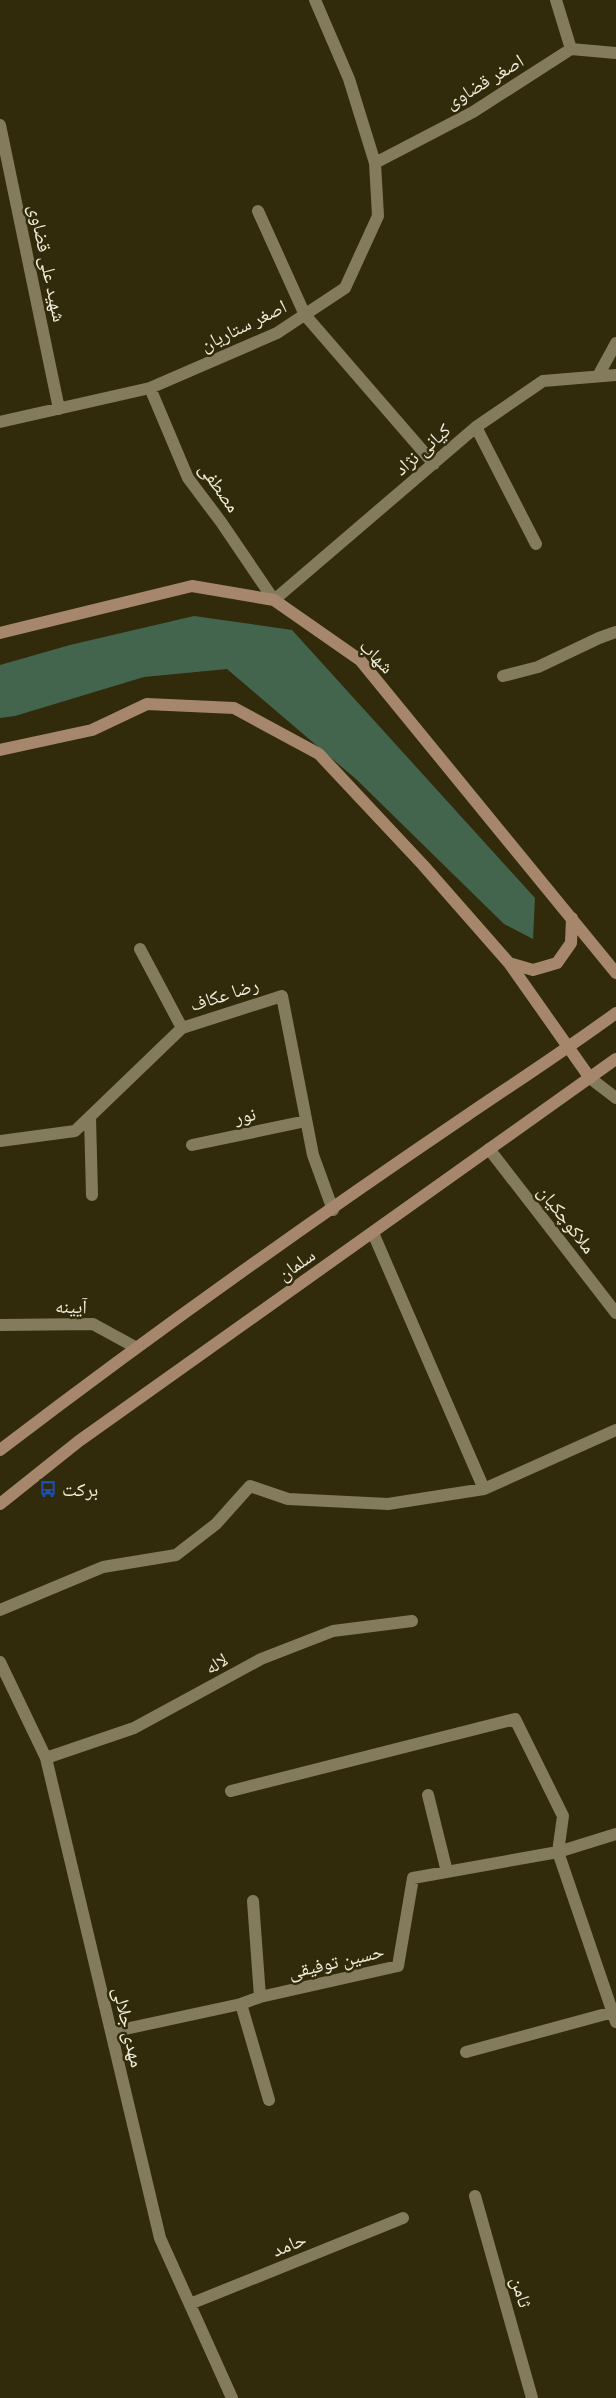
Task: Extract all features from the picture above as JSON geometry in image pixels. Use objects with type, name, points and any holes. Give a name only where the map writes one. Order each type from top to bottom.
[{"type":"street","name":"اصغر ستاریان","points":[[0,422],[150,388],[277,333],[345,288],[378,216],[375,163],[349,79],[315,0]]},
{"type":"street","points":[[556,0],[571,49],[616,53]]},
{"type":"street","name":"اصغر قضاوی","points":[[375,163],[472,112],[571,49]]},
{"type":"street","name":"شهید علی قضاوی","points":[[0,126],[59,409]]},
{"type":"street","points":[[258,211],[305,315],[434,464]]},
{"type":"street","points":[[598,376],[616,343]]},
{"type":"street","name":"کیانی نژاد","points":[[274,600],[476,427],[543,381],[616,375]]},
{"type":"street","name":"مصطفی","points":[[150,388],[188,478],[221,522],[274,600]]},
{"type":"street","points":[[476,427],[536,544]]},
{"type":"street","name":"شهاب","points":[[0,634],[192,586],[274,600],[360,660],[616,973]]},
{"type":"street","points":[[503,676],[538,667],[616,632]]},
{"type":"street","points":[[0,750],[92,730],[147,704],[234,708],[319,754],[423,865],[509,963],[570,1047],[590,1078],[616,1098]]},
{"type":"street","points":[[509,963],[533,970],[557,963],[572,943],[572,918]]},
{"type":"street","points":[[140,949],[182,1028]]},
{"type":"street","name":"رضا عکاف","points":[[0,1141],[75,1131],[182,1028],[282,996],[313,1154],[333,1210]]},
{"type":"street","name":"سلمان","points":[[0,1450],[135,1347],[465,1116],[570,1047],[616,1013]]},
{"type":"street","name":"سلمان","points":[[0,1504],[79,1441],[616,1059]]},
{"type":"street","points":[[90,1117],[92,1195]]},
{"type":"street","name":"نور","points":[[192,1145],[306,1121]]},
{"type":"street","name":"ملاکوچکیان","points":[[489,1149],[616,1313]]},
{"type":"street","points":[[373,1233],[484,1489]]},
{"type":"street","name":"آیینه","points":[[0,1325],[93,1324],[135,1347]]},
{"type":"street","points":[[0,1610],[103,1567],[176,1555],[216,1524],[250,1486],[288,1499],[388,1504],[484,1489],[616,1430]]},
{"type":"street","name":"لاله","points":[[46,1758],[134,1728],[261,1659],[333,1631],[412,1621]]},
{"type":"street","name":"مهدی جلالی","points":[[0,1662],[46,1758],[160,2238],[232,2398]]},
{"type":"street","points":[[231,1791],[515,1718],[563,1816],[558,1852],[614,2017],[466,2052]]},
{"type":"street","points":[[428,1795],[447,1872]]},
{"type":"street","name":"حسین توفیقی","points":[[110,2032],[241,2004],[260,1997],[398,1966],[414,1878],[558,1852],[616,1834]]},
{"type":"street","points":[[253,1901],[260,1997]]},
{"type":"street","points":[[241,2004],[269,2100]]},
{"type":"street","name":"ثامن","points":[[475,2196],[532,2398]]},
{"type":"street","name":"حامد","points":[[190,2304],[403,2218]]},
{"type":"green space","points":[[194,616],[292,630],[535,898],[533,939],[504,924],[357,780],[227,669],[144,677],[15,716],[0,718],[0,665],[70,645]]},
{"type":"place","name":"برکت","points":[[48,1489]]}]
